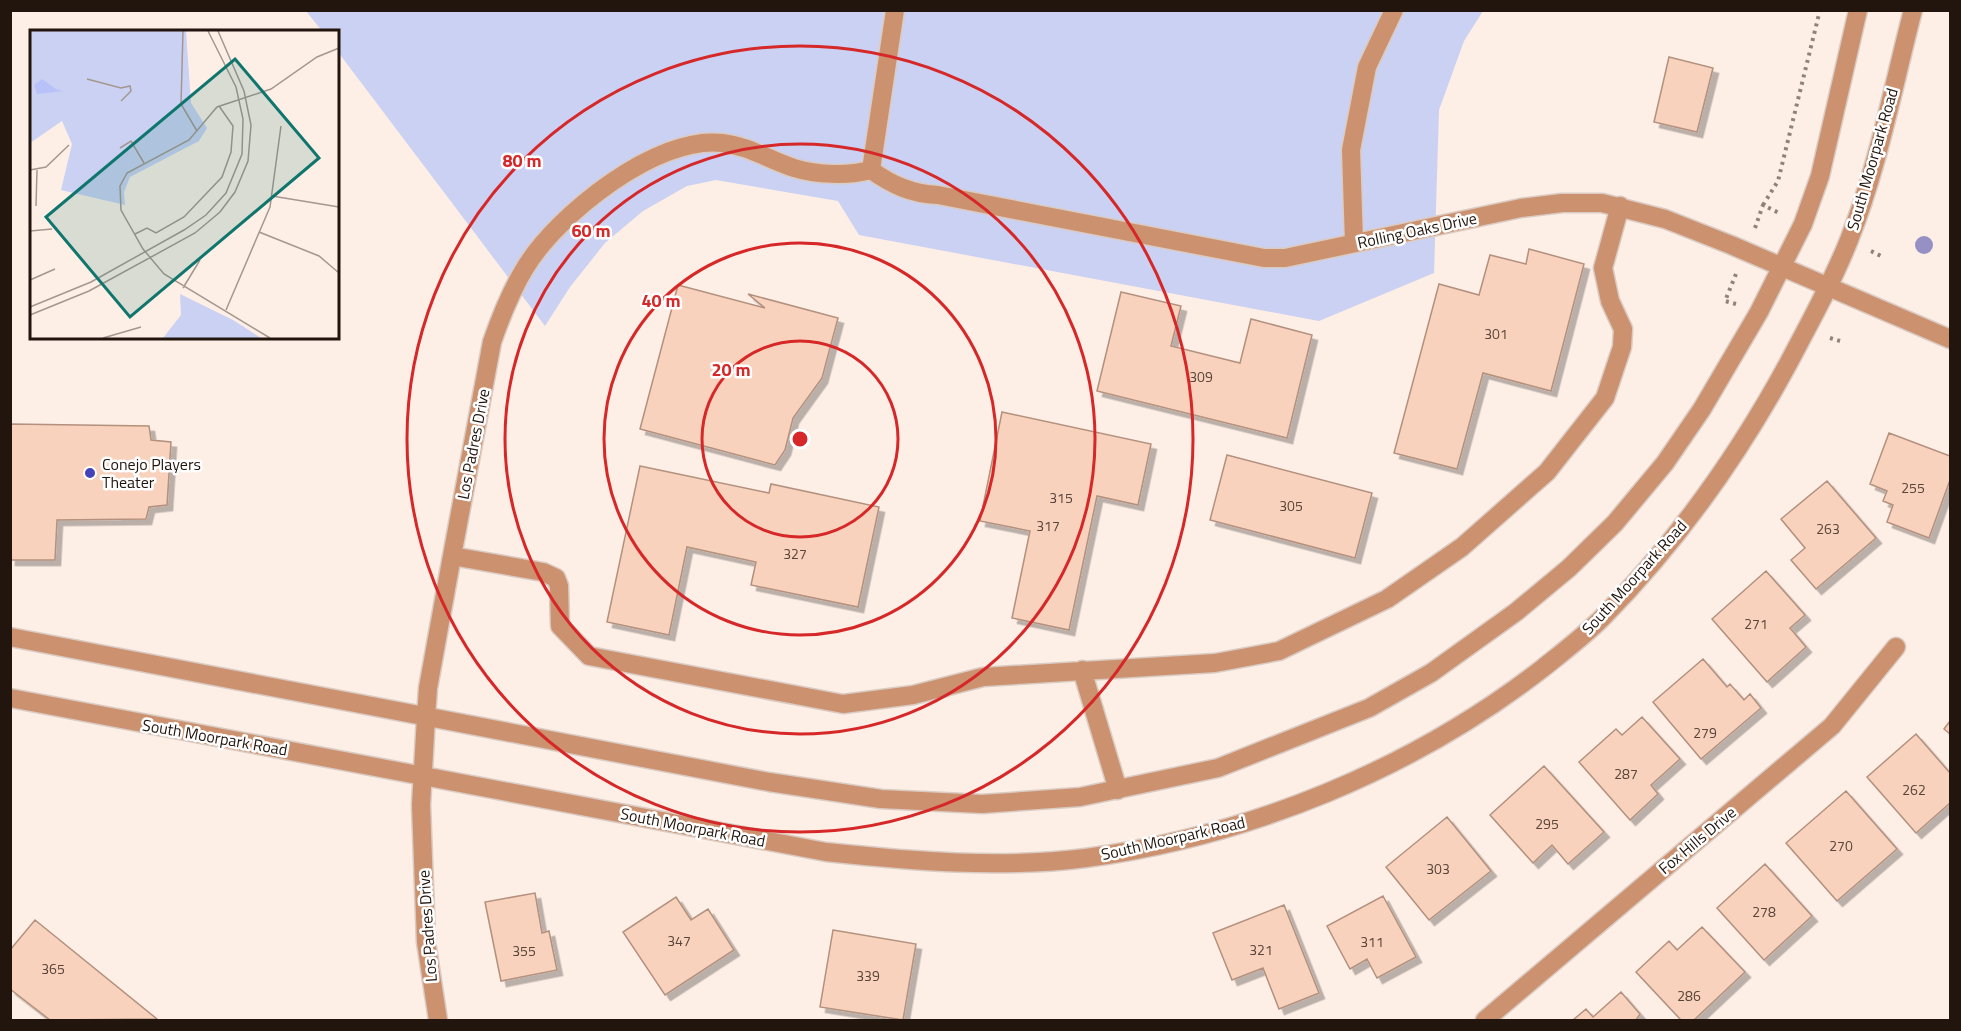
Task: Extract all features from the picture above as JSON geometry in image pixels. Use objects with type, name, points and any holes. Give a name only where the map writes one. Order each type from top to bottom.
[{"type":"street","points":[[871,170],[895,10]]},
{"type":"street","points":[[1354,243],[1351,150],[1367,67],[1394,10]]},
{"type":"street","points":[[10,637],[769,782],[880,799],[982,804],[1080,797],[1218,768],[1369,708],[1431,673],[1516,612],[1569,568],[1615,523],[1665,463],[1724,375],[1803,224],[1820,176],[1858,10]]},
{"type":"street","name":"South Moorpark Road","points":[[10,698],[826,852],[920,862],[997,864],[1084,858],[1141,848],[1278,812],[1339,788],[1459,727],[1516,689],[1601,619],[1680,527],[1717,479],[1761,413],[1828,286],[1849,241],[1864,196],[1912,10]]},
{"type":"street","name":"Los Padres Drive","points":[[438,1020],[426,942],[422,776],[428,688],[492,342],[504,309],[526,266],[560,226],[633,166],[666,150],[718,142],[745,147],[795,168],[856,174],[871,170]]},
{"type":"street","name":"Rolling Oaks Drive","points":[[871,170],[885,180],[915,194],[938,195],[1264,258],[1285,258],[1521,208],[1562,203],[1620,206],[1665,219],[1950,339]]},
{"type":"street","points":[[452,556],[543,572],[556,578],[560,586],[560,626],[589,656],[843,704],[913,695],[983,677],[1215,663],[1279,651],[1387,599],[1462,547],[1547,472],[1605,398],[1622,347],[1623,329],[1610,301],[1603,268],[1620,206]]},
{"type":"street","name":"Fox Hills Drive","points":[[1485,1020],[1832,726],[1896,647]]},
{"type":"street","points":[[1082,670],[1118,790]]},
{"type":"path","points":[[1763,206],[1778,181],[1820,10]]},
{"type":"shaded area","points":[[306,11],[1483,11],[1464,41],[1439,110],[1434,273],[1319,321],[859,235],[838,201],[716,180],[687,186],[643,211],[605,243],[570,287],[545,326],[339,53],[339,30],[321,30]]},
{"type":"building","points":[[1669,57],[1713,68],[1697,132],[1654,122]]},
{"type":"building","points":[[1529,249],[1584,264],[1551,391],[1483,373],[1457,469],[1394,453],[1439,284],[1479,295],[1490,255],[1526,264]]},
{"type":"building","points":[[678,285],[765,308],[748,294],[838,318],[822,378],[793,418],[785,450],[775,465],[640,429]]},
{"type":"building","points":[[1121,292],[1181,306],[1171,346],[1240,363],[1251,319],[1312,335],[1287,438],[1097,391]]},
{"type":"building","points":[[1002,412],[1151,444],[1138,505],[1097,496],[1069,630],[1012,618],[1030,531],[980,521]]},
{"type":"building","name":"Conejo Players Theater","points":[[10,424],[149,426],[151,440],[171,442],[167,505],[149,507],[146,519],[57,520],[55,560],[10,560]]},
{"type":"building","points":[[1889,433],[1950,456],[1950,480],[1929,538],[1887,522],[1893,505],[1883,501],[1887,491],[1870,484]]},
{"type":"building","points":[[1227,455],[1372,493],[1355,558],[1210,520]]},
{"type":"building","points":[[640,466],[769,493],[771,484],[879,507],[858,607],[751,585],[756,562],[687,547],[669,635],[607,622]]},
{"type":"building","points":[[1827,481],[1876,538],[1816,589],[1791,560],[1805,548],[1781,519]]},
{"type":"building","points":[[1766,571],[1805,615],[1790,628],[1806,647],[1767,682],[1712,619]]},
{"type":"building","points":[[1703,659],[1727,687],[1730,684],[1744,700],[1750,694],[1761,708],[1701,759],[1653,702]]},
{"type":"building","points":[[1642,717],[1680,759],[1651,785],[1658,794],[1630,820],[1579,762],[1616,729],[1622,735]]},
{"type":"building","points":[[1950,721],[1950,734],[1944,729]]},
{"type":"building","points":[[1916,734],[1950,773],[1950,803],[1916,833],[1867,777]]},
{"type":"building","points":[[1544,766],[1604,832],[1568,864],[1552,845],[1533,863],[1490,815]]},
{"type":"building","points":[[1846,791],[1897,849],[1837,901],[1786,843]]},
{"type":"building","points":[[1447,817],[1491,871],[1429,920],[1386,867]]},
{"type":"building","points":[[1765,864],[1812,916],[1764,960],[1717,908]]},
{"type":"building","points":[[535,893],[542,933],[549,931],[557,970],[501,981],[485,902]]},
{"type":"building","points":[[1383,896],[1416,957],[1377,978],[1367,959],[1350,969],[1327,926]]},
{"type":"building","points":[[676,897],[691,920],[708,909],[734,950],[665,995],[623,932]]},
{"type":"building","points":[[1284,905],[1319,993],[1279,1009],[1263,968],[1232,980],[1213,933]]},
{"type":"building","points":[[35,920],[157,1019],[50,1020],[10,989],[10,950]]},
{"type":"building","points":[[1702,927],[1745,972],[1694,1020],[1681,1020],[1636,972],[1669,941],[1677,950]]},
{"type":"building","points":[[833,930],[916,944],[903,1020],[820,1007]]},
{"type":"building","points":[[1621,992],[1640,1014],[1636,1020],[1573,1020],[1586,1009],[1593,1017]]},
{"type":"place","name":"Conejo Players Theater","points":[[90,473]]}]
